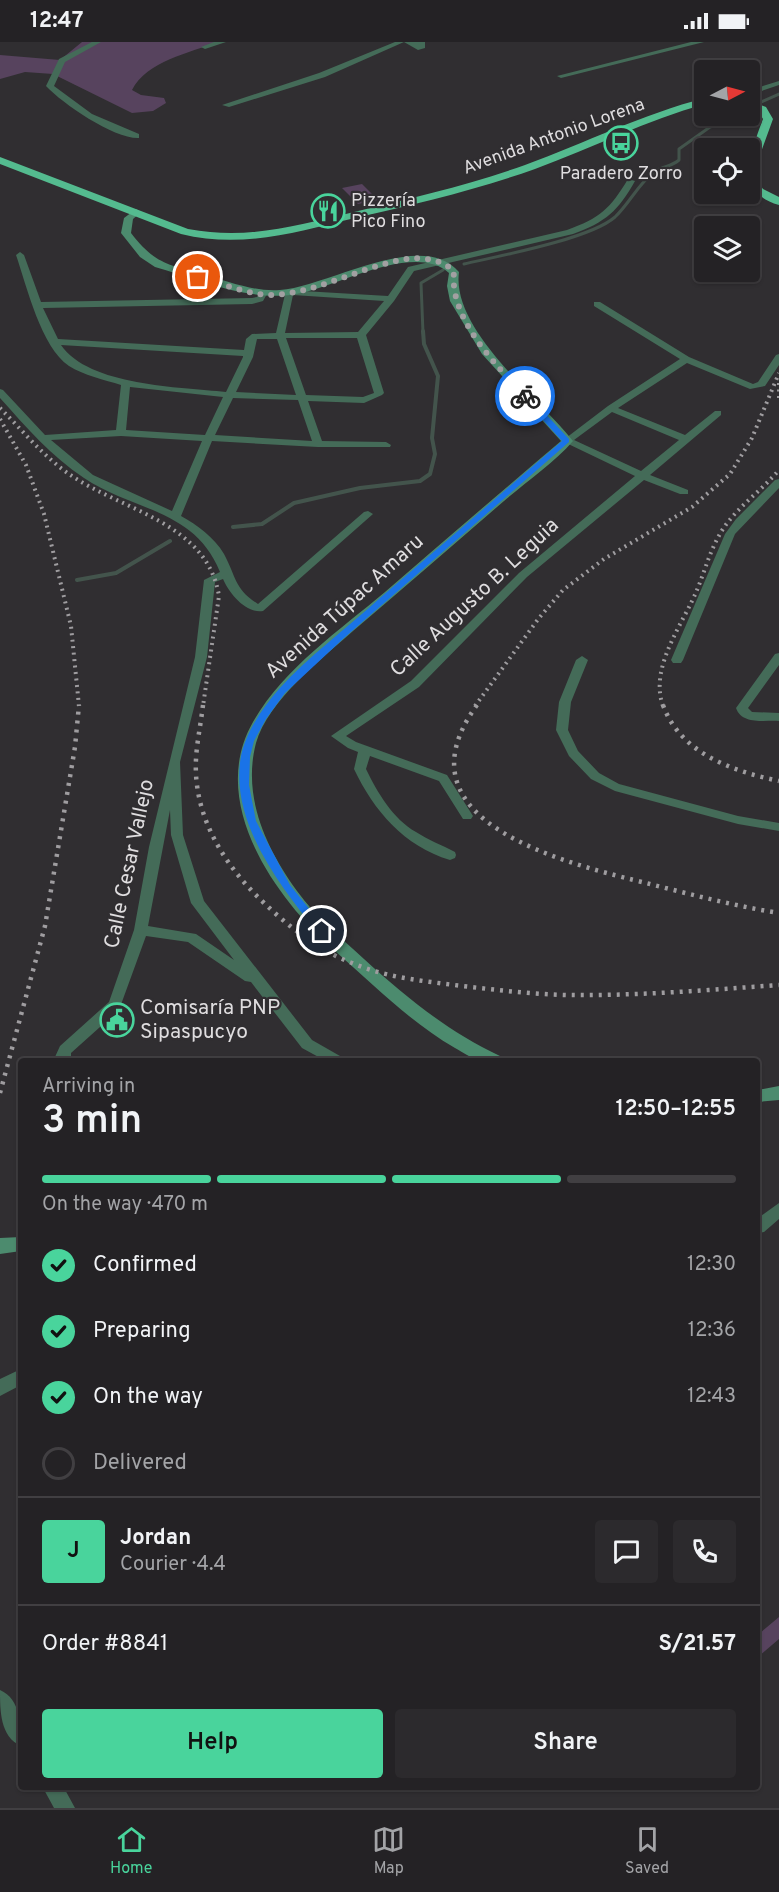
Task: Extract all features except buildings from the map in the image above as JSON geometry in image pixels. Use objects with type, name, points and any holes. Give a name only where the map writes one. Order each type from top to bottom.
[{"type":"highway","name":"Avenida Antonio Lorena","points":[[0,160],[18,169],[171,227],[206,237],[226,239],[272,236],[476,185],[694,104]]},
{"type":"highway","points":[[760,108],[768,119],[752,163],[750,178],[759,191],[779,202]]},
{"type":"street","points":[[98,42],[62,61],[50,86],[85,115],[114,129],[136,136]]},
{"type":"street","points":[[205,47],[222,42]]},
{"type":"street","points":[[226,105],[322,75],[400,42]]},
{"type":"street","points":[[408,42],[421,48],[421,42]]},
{"type":"street","points":[[561,76],[655,48],[700,42]]},
{"type":"street","points":[[760,89],[779,82]]},
{"type":"street","points":[[361,335],[391,299],[411,268],[570,232],[593,224],[616,207],[631,181]]},
{"type":"street","points":[[136,212],[129,218],[126,233],[143,255],[158,265],[263,294],[289,292],[391,299]]},
{"type":"street","points":[[20,255],[53,342],[67,361],[126,384],[229,395],[364,400],[379,393],[361,335]]},
{"type":"street","points":[[289,292],[407,259],[440,262],[454,272],[452,286],[455,301],[487,354],[567,441],[684,492]]},
{"type":"street","points":[[289,292],[280,334],[318,444]]},
{"type":"street","points":[[40,306],[252,301],[260,299],[263,294]]},
{"type":"street","points":[[597,304],[683,361],[753,387],[762,384],[779,357]]},
{"type":"street","points":[[175,517],[208,439],[248,357],[251,339],[255,336],[280,334],[361,335]]},
{"type":"street","points":[[53,342],[248,352]]},
{"type":"street","name":"Avenida Túpac Amaru","points":[[489,1058],[472,1051],[424,1021],[310,918],[276,870],[251,821],[244,785],[246,757],[256,729],[282,691],[341,636],[567,441],[611,408],[683,361]]},
{"type":"street","points":[[121,433],[126,384]]},
{"type":"street","points":[[0,392],[61,457],[92,479],[175,517],[212,543],[222,557],[232,590],[240,598],[259,609],[368,514]]},
{"type":"street","points":[[611,408],[687,440]]},
{"type":"street","name":"Calle Augusto B. Leguia","points":[[365,750],[337,736],[415,684],[523,575],[718,413]]},
{"type":"street","points":[[42,438],[121,433],[318,444],[386,445]]},
{"type":"street","points":[[677,660],[730,534],[779,482]]},
{"type":"street","name":"Calle Cesar Vallejo","points":[[63,1058],[64,1050],[116,1003],[141,930],[160,823],[201,657],[210,580],[226,574]]},
{"type":"street","points":[[779,657],[742,708],[743,712],[749,716],[779,717]]},
{"type":"street","points":[[582,660],[565,702],[562,730],[573,753],[595,776],[615,787],[738,820],[779,827]]},
{"type":"street","points":[[450,855],[410,835],[389,815],[371,792],[360,769],[365,750],[443,778],[467,816]]},
{"type":"street","points":[[174,762],[177,835],[198,903],[307,1044],[332,1058]]},
{"type":"street","points":[[141,930],[191,938],[260,984]]},
{"type":"street","points":[[760,1225],[779,1210]]},
{"type":"street","points":[[0,1246],[18,1244]]},
{"type":"street","points":[[0,1388],[18,1379]]},
{"type":"street","points":[[0,1700],[18,1731]]},
{"type":"street","points":[[54,1790],[65,1808]]},
{"type":"shaded area","points":[[82,42],[218,42],[170,59],[139,80],[132,90],[141,95],[164,98],[166,103],[153,111],[132,113],[53,74],[25,72],[0,79],[0,55],[60,60]]},
{"type":"shaded area","points":[[362,184],[378,200],[358,204],[342,188]]},
{"type":"shaded area","points":[[779,1617],[779,1639],[760,1655],[760,1633]]},
{"type":"waterway","points":[[760,103],[779,94]]},
{"type":"waterway","points":[[464,264],[543,246],[603,225],[620,212],[657,170],[679,160],[679,149],[713,126]]},
{"type":"waterway","points":[[423,333],[421,283],[443,270]]},
{"type":"waterway","points":[[233,527],[262,524],[294,503],[360,488],[420,481],[430,474],[435,454],[432,438],[438,376],[424,344],[423,331]]},
{"type":"waterway","points":[[77,580],[116,573],[170,541]]},
{"type":"railway","points":[[475,706],[539,618],[563,590],[604,559],[692,507],[730,474],[752,438],[779,373]]},
{"type":"railway","points":[[779,383],[779,401]]},
{"type":"railway","points":[[0,408],[42,451],[69,474],[90,487],[159,521],[198,551],[211,571],[219,596],[203,706]]},
{"type":"railway","points":[[0,419],[26,465],[44,514],[71,626],[79,706]]},
{"type":"railway","points":[[663,706],[660,676],[664,661],[697,590],[716,541],[731,518],[779,470]]},
{"type":"railway","points":[[203,705],[196,759],[196,780],[205,819],[213,837],[235,872],[263,902],[305,937],[339,958],[365,968],[406,978],[540,994],[646,994],[779,985]]},
{"type":"railway","points":[[477,705],[456,746],[456,780],[473,808],[501,831],[537,850],[577,864],[698,896],[779,913]]},
{"type":"railway","points":[[663,705],[671,722],[695,748],[743,772],[779,781]]},
{"type":"railway","points":[[0,1093],[45,926],[75,747],[79,706]]},
{"type":"way so far","points":[[198,277],[274,295],[312,287],[407,259],[440,262],[454,272],[452,286],[455,301],[487,354],[525,396]]},
{"type":"place","name":"Paradero Zorro","points":[[621,143]]},
{"type":"place","name":"Pizzería Pico Fino","points":[[328,211]]},
{"type":"place","name":"Comisaría PNP Sipaspucyo","points":[[117,1020]]},
{"type":"route","points":[[322,931],[286,887],[251,821],[244,785],[244,771],[250,741],[262,718],[282,691],[341,636],[567,441],[525,396]]}]
